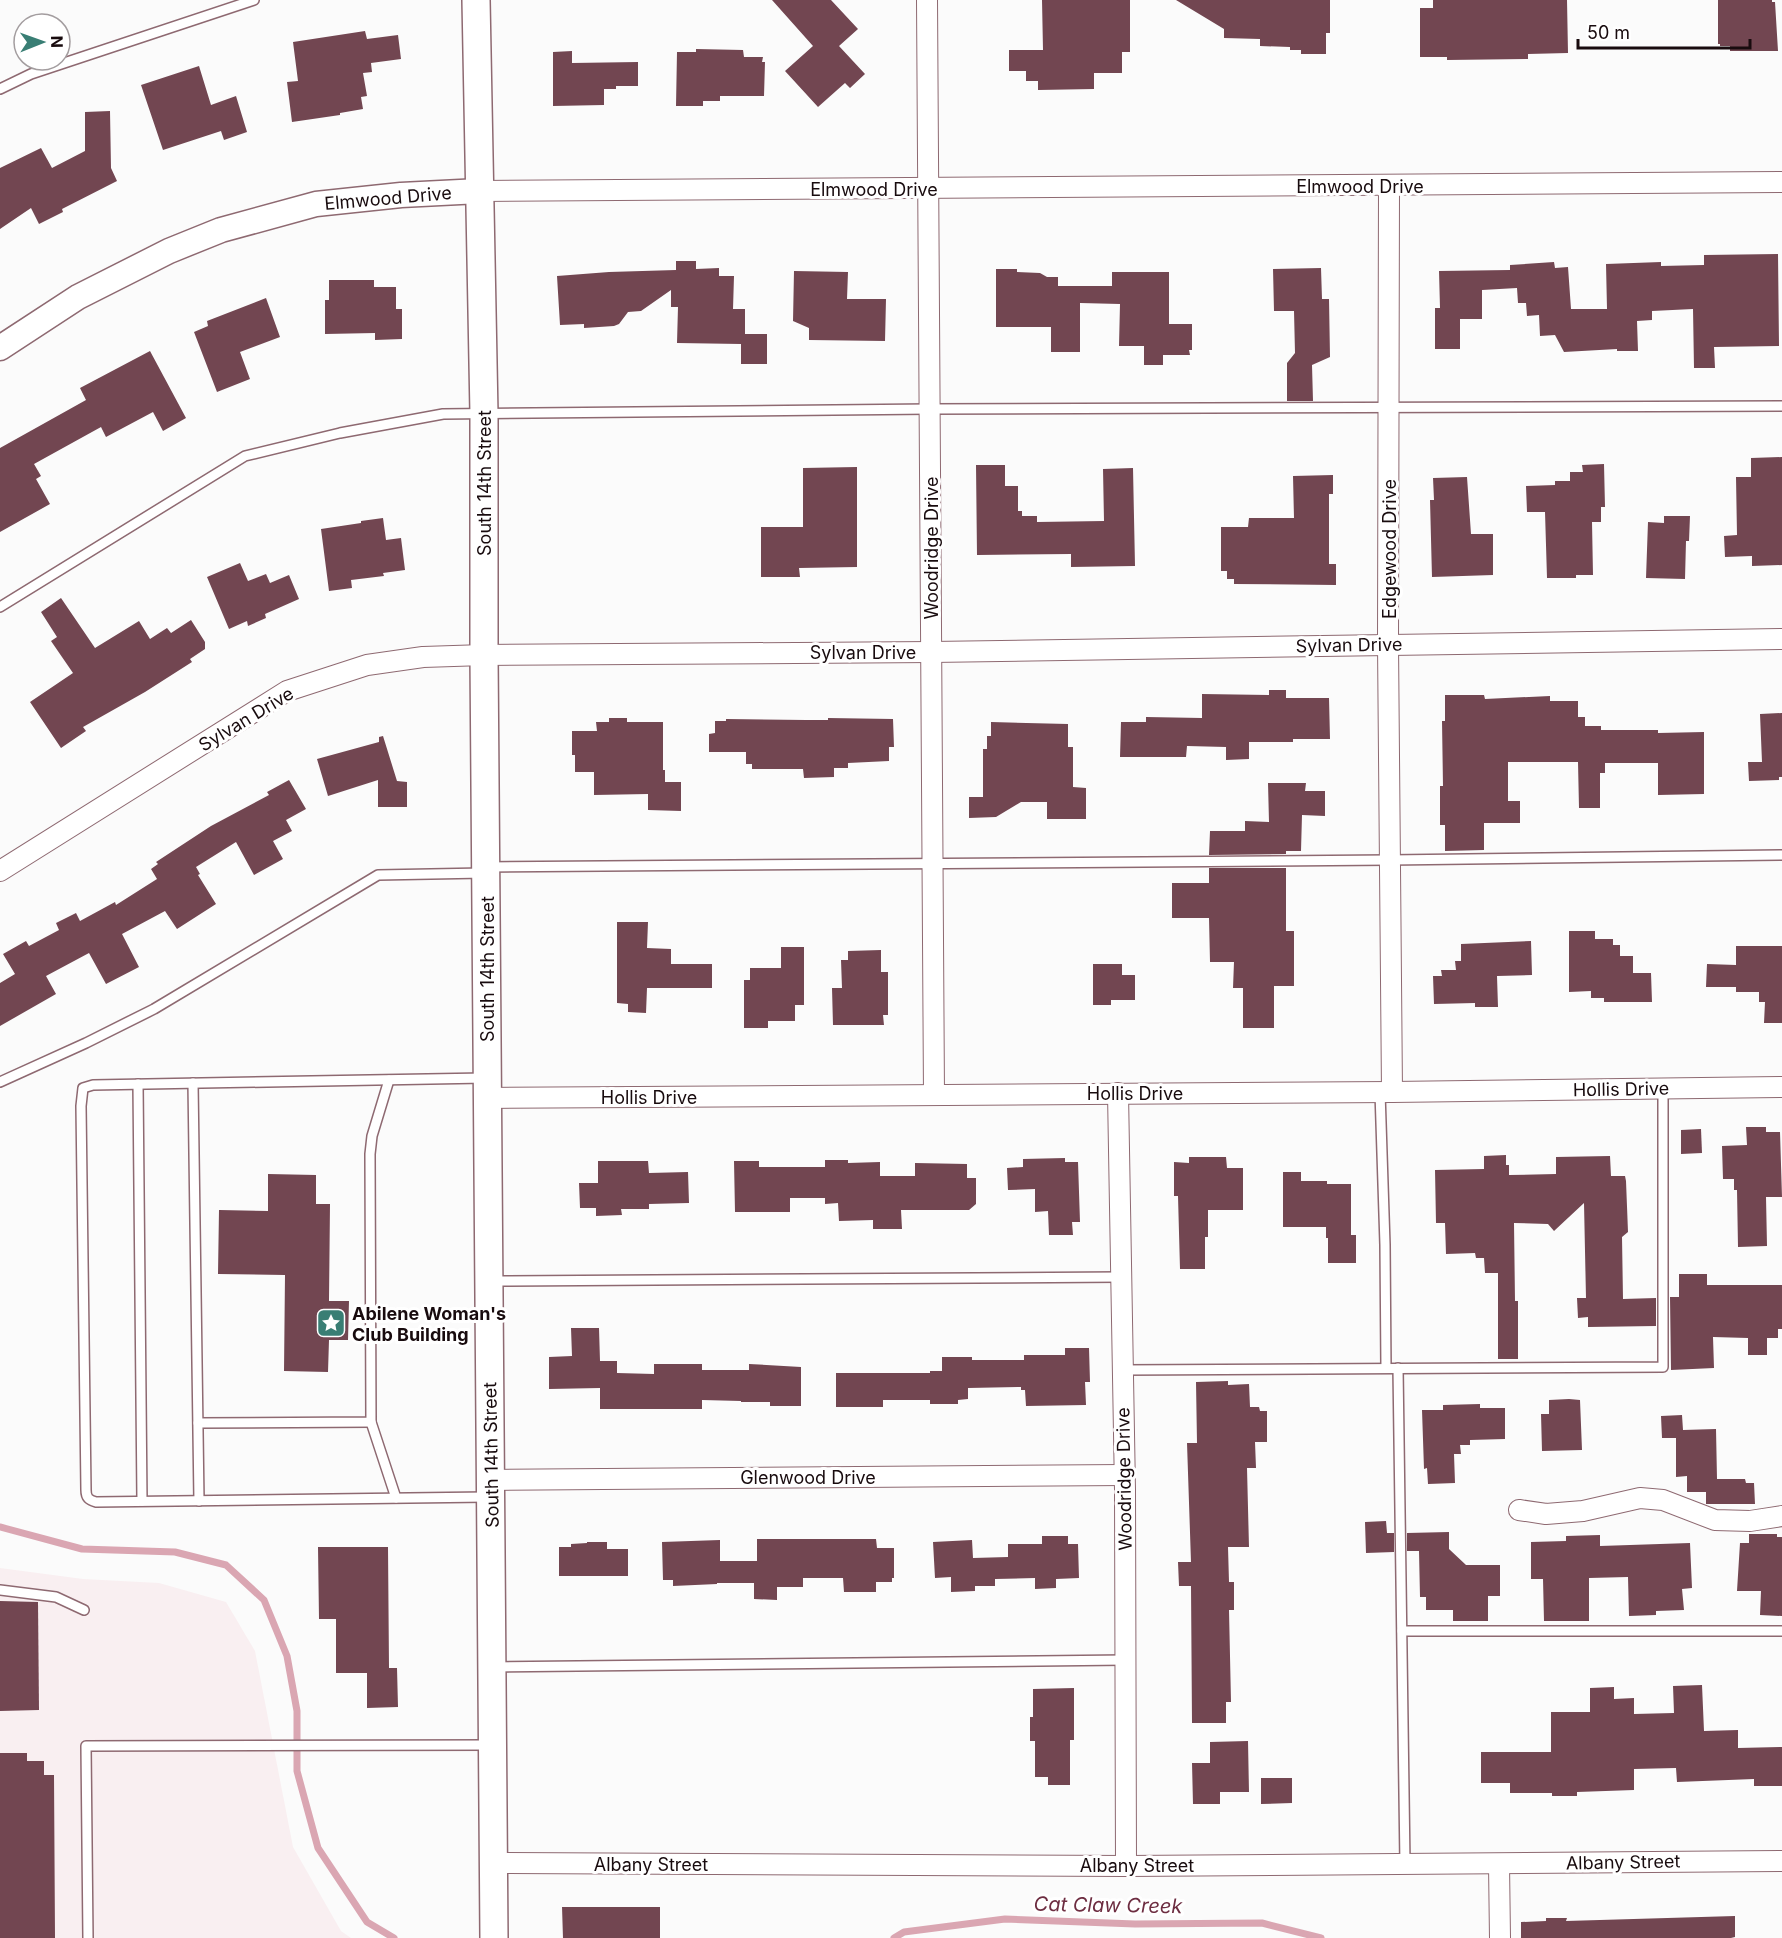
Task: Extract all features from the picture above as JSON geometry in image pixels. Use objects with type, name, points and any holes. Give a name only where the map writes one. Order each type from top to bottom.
[{"type":"main road","name":"South 14th Street","points":[[476,0],[484,414],[494,1936]]},
{"type":"street","name":"Woodridge Drive","points":[[927,0],[934,1095]]},
{"type":"street","name":"Elmwood Drive","points":[[0,348],[78,297],[168,251],[221,230],[316,204],[402,195],[480,191],[1782,182]]},
{"type":"street","name":"Edgewood Drive","points":[[1386,1092],[1390,860],[1389,185]]},
{"type":"street","name":"Sylvan Drive","points":[[0,871],[287,691],[366,665],[423,657],[1782,639]]},
{"type":"street","name":"Hollis Drive","points":[[487,1088],[934,1095],[1782,1087]]},
{"type":"street","name":"Woodridge Drive","points":[[1118,1093],[1125,1475],[1126,1866]]},
{"type":"street","name":"Glenwood Drive","points":[[492,1488],[1125,1475]]},
{"type":"street","points":[[1519,1510],[1546,1514],[1583,1511],[1640,1498],[1663,1500],[1715,1520],[1750,1521],[1782,1516]]},
{"type":"street","name":"Albany Street","points":[[493,1863],[1126,1866],[1782,1861]]},
{"type":"street","points":[[1499,1864],[1500,1938]]},
{"type":"lane","points":[[0,89],[31,74],[254,0]]},
{"type":"lane","points":[[0,607],[245,456],[340,433],[443,414],[930,409],[1782,406]]},
{"type":"lane","points":[[0,1082],[154,1009],[378,875],[486,870],[933,863],[1782,855]]},
{"type":"lane","points":[[487,1088],[389,1080],[89,1086],[83,1088],[81,1106],[86,1496],[90,1500],[142,1502],[396,1498],[492,1488]]},
{"type":"lane","points":[[389,1080],[375,1127],[370,1154],[370,1422],[396,1498]]},
{"type":"lane","points":[[193,1083],[199,1501]]},
{"type":"lane","points":[[138,1084],[142,1502]]},
{"type":"lane","points":[[1123,1370],[1663,1367],[1663,1088]]},
{"type":"lane","points":[[1386,1092],[1386,1368]]},
{"type":"lane","points":[[490,1281],[1121,1277]]},
{"type":"lane","points":[[1398,1368],[1405,1864]]},
{"type":"lane","points":[[198,1423],[370,1422]]},
{"type":"lane","points":[[0,1590],[56,1597],[84,1610]]},
{"type":"lane","points":[[1402,1630],[1782,1631]]},
{"type":"lane","points":[[493,1667],[1125,1660]]},
{"type":"lane","points":[[88,1938],[86,1746],[493,1745]]},
{"type":"shaded area","points":[[0,1568],[83,1579],[159,1583],[226,1602],[255,1651],[293,1847],[341,1931],[351,1938],[0,1938]]},
{"type":"building","points":[[772,0],[831,0],[858,29],[839,46],[865,74],[850,88],[845,83],[818,107],[785,71],[813,46]]},
{"type":"building","points":[[1042,0],[1130,0],[1130,52],[1122,52],[1122,73],[1094,73],[1094,89],[1038,90],[1038,81],[1026,81],[1026,71],[1009,71],[1009,50],[1043,50]]},
{"type":"building","points":[[1176,0],[1330,0],[1330,33],[1326,33],[1326,54],[1301,54],[1301,50],[1290,50],[1290,47],[1260,46],[1260,39],[1224,38],[1224,29]]},
{"type":"building","points":[[1433,0],[1567,0],[1568,53],[1528,54],[1528,59],[1447,60],[1447,57],[1420,57],[1420,8],[1433,8]]},
{"type":"building","points":[[1718,0],[1772,0],[1775,2],[1778,51],[1730,51],[1730,46],[1720,46],[1718,44]]},
{"type":"building","points":[[365,31],[367,39],[398,35],[401,59],[371,63],[372,72],[363,73],[367,96],[361,97],[363,109],[292,122],[287,82],[298,81],[293,42]]},
{"type":"building","points":[[696,49],[743,50],[744,57],[763,57],[762,62],[765,62],[764,96],[720,96],[720,101],[703,101],[703,106],[676,106],[677,52],[696,52]]},
{"type":"building","points":[[572,51],[572,63],[638,62],[638,86],[616,86],[616,89],[604,89],[604,105],[553,106],[553,52]]},
{"type":"building","points":[[199,66],[211,105],[236,96],[247,132],[224,140],[221,131],[163,150],[141,85]]},
{"type":"building","points":[[110,111],[111,168],[117,181],[62,209],[63,212],[39,224],[31,208],[0,229],[0,168],[41,148],[52,168],[85,151],[85,112]]},
{"type":"building","points":[[1778,254],[1779,346],[1714,347],[1715,368],[1694,368],[1693,309],[1652,311],[1652,320],[1637,321],[1638,351],[1617,351],[1617,349],[1564,352],[1555,335],[1540,336],[1539,315],[1527,316],[1526,303],[1518,303],[1517,288],[1482,290],[1482,319],[1460,319],[1460,349],[1435,349],[1435,308],[1440,308],[1439,271],[1510,270],[1510,265],[1554,262],[1555,268],[1568,267],[1571,309],[1607,309],[1606,264],[1661,262],[1661,266],[1704,265],[1704,255]]},
{"type":"building","points":[[676,261],[696,261],[696,269],[719,268],[719,276],[734,276],[733,309],[745,309],[745,334],[767,334],[767,364],[741,364],[741,344],[677,343],[678,307],[671,307],[671,290],[641,311],[628,312],[619,324],[614,326],[584,328],[584,324],[560,325],[557,276],[676,270]]},
{"type":"building","points":[[1321,268],[1322,299],[1329,299],[1330,357],[1312,365],[1313,401],[1287,401],[1287,363],[1295,353],[1294,311],[1274,311],[1273,269]]},
{"type":"building","points":[[996,269],[1017,269],[1017,272],[1058,277],[1058,286],[1112,286],[1112,272],[1169,272],[1169,324],[1192,324],[1190,355],[1163,355],[1163,365],[1144,365],[1144,346],[1119,346],[1120,304],[1080,303],[1080,352],[1051,352],[1051,327],[996,327]]},
{"type":"building","points":[[794,271],[848,272],[847,299],[886,299],[885,341],[809,340],[809,328],[793,321]]},
{"type":"building","points":[[329,280],[374,280],[374,287],[396,287],[396,309],[402,309],[402,339],[375,340],[375,333],[325,334],[325,300],[329,300]]},
{"type":"building","points":[[266,298],[280,337],[240,352],[250,379],[217,392],[194,332],[208,326],[207,321]]},
{"type":"building","points":[[150,351],[186,418],[163,431],[153,412],[106,437],[101,427],[34,464],[41,476],[36,479],[50,504],[0,532],[0,448],[86,400],[80,388]]},
{"type":"building","points":[[1782,457],[1782,565],[1752,566],[1752,556],[1725,557],[1724,536],[1737,535],[1736,477],[1751,477],[1751,458]]},
{"type":"building","points":[[1604,464],[1605,507],[1601,507],[1601,522],[1592,522],[1593,575],[1576,575],[1576,578],[1547,578],[1545,512],[1527,512],[1526,486],[1555,485],[1555,481],[1570,481],[1570,472],[1583,472],[1582,465]]},
{"type":"building","points":[[976,465],[1005,465],[1005,486],[1018,486],[1018,511],[1022,511],[1022,516],[1037,516],[1037,522],[1104,521],[1103,469],[1133,468],[1135,566],[1071,567],[1071,554],[977,555]]},
{"type":"building","points":[[857,467],[857,567],[799,568],[800,577],[761,577],[761,527],[803,527],[803,468]]},
{"type":"building","points":[[1333,475],[1333,494],[1329,494],[1329,564],[1336,564],[1336,585],[1234,584],[1234,579],[1227,579],[1227,571],[1221,571],[1221,527],[1248,527],[1249,518],[1294,518],[1293,476]]},
{"type":"building","points":[[1467,477],[1471,534],[1493,534],[1493,575],[1432,577],[1430,500],[1434,500],[1433,478]]},
{"type":"building","points":[[1664,516],[1690,516],[1689,541],[1686,541],[1685,579],[1646,578],[1648,522],[1664,523]]},
{"type":"building","points":[[383,518],[386,540],[401,538],[405,570],[383,573],[384,576],[351,580],[352,588],[329,591],[321,529]]},
{"type":"building","points":[[240,563],[248,581],[266,574],[270,583],[289,575],[299,599],[265,614],[266,618],[248,626],[247,621],[229,629],[207,577]]},
{"type":"building","points":[[61,598],[95,648],[139,621],[150,639],[167,628],[171,633],[191,620],[205,642],[205,649],[190,659],[192,662],[83,727],[86,731],[61,748],[30,702],[73,673],[51,641],[57,637],[41,612]]},
{"type":"building","points":[[1269,690],[1286,690],[1286,698],[1329,698],[1330,739],[1249,742],[1249,759],[1226,760],[1226,747],[1187,746],[1186,757],[1120,757],[1121,722],[1146,722],[1146,717],[1202,718],[1202,694],[1269,695]]},
{"type":"building","points":[[1445,695],[1484,695],[1485,699],[1550,696],[1550,701],[1578,701],[1578,717],[1585,717],[1585,726],[1601,726],[1601,730],[1658,730],[1658,733],[1704,732],[1704,794],[1658,795],[1658,763],[1605,763],[1605,773],[1600,773],[1600,808],[1579,808],[1578,762],[1508,762],[1508,801],[1520,801],[1520,823],[1484,823],[1484,850],[1445,851],[1445,825],[1440,825],[1440,786],[1443,786],[1442,721],[1445,721]]},
{"type":"building","points":[[1782,713],[1782,777],[1779,777],[1779,780],[1749,781],[1748,762],[1762,762],[1760,714]]},
{"type":"building","points":[[609,718],[627,718],[627,722],[663,722],[665,782],[681,782],[681,811],[648,810],[648,794],[594,795],[594,772],[575,772],[572,731],[597,731],[596,722],[609,722]]},
{"type":"building","points":[[828,718],[893,719],[894,747],[889,747],[889,761],[848,763],[848,768],[834,768],[834,777],[804,778],[803,769],[752,769],[752,764],[746,764],[746,752],[709,752],[709,734],[715,733],[715,721],[726,721],[726,719],[828,720]]},
{"type":"building","points":[[991,722],[1068,724],[1068,747],[1073,747],[1073,787],[1086,788],[1086,819],[1047,819],[1047,802],[1021,802],[996,817],[969,818],[969,797],[983,797],[983,749],[987,749],[987,736],[991,736]]},
{"type":"building","points":[[383,736],[397,781],[407,782],[407,807],[378,807],[378,780],[328,796],[317,759],[379,742],[379,737]]},
{"type":"building","points":[[289,780],[306,809],[286,820],[292,831],[273,841],[283,859],[254,875],[236,842],[196,867],[200,874],[198,875],[216,904],[177,929],[165,911],[122,934],[139,967],[106,984],[89,953],[46,976],[56,994],[0,1026],[0,983],[15,974],[3,954],[26,941],[29,946],[59,930],[56,923],[76,913],[80,921],[115,902],[116,905],[157,879],[151,869],[158,864],[156,862],[211,826],[269,795],[267,792]]},
{"type":"building","points":[[1268,783],[1306,783],[1305,791],[1325,791],[1325,816],[1302,815],[1301,851],[1286,851],[1286,854],[1209,855],[1210,831],[1245,831],[1245,821],[1269,822]]},
{"type":"building","points":[[1209,868],[1286,868],[1286,931],[1294,931],[1294,986],[1274,986],[1274,1028],[1243,1028],[1243,988],[1233,988],[1234,962],[1210,962],[1209,918],[1172,918],[1172,883],[1209,883]]},
{"type":"building","points":[[617,922],[648,922],[647,948],[671,949],[671,964],[712,964],[712,988],[647,988],[646,1013],[628,1012],[628,1004],[617,1003]]},
{"type":"building","points":[[1569,931],[1595,931],[1595,939],[1613,939],[1613,945],[1620,945],[1620,956],[1633,956],[1633,973],[1651,973],[1652,1002],[1604,1002],[1604,998],[1591,998],[1591,991],[1569,992]]},
{"type":"building","points":[[1531,941],[1532,975],[1497,976],[1498,1007],[1475,1007],[1475,1003],[1434,1004],[1433,976],[1442,976],[1441,970],[1456,970],[1455,961],[1461,961],[1461,944]]},
{"type":"building","points":[[1736,946],[1782,946],[1782,1023],[1764,1023],[1765,1002],[1759,1002],[1759,992],[1736,992],[1736,987],[1706,987],[1707,964],[1736,965]]},
{"type":"building","points":[[781,947],[804,947],[804,1005],[795,1005],[795,1021],[768,1021],[768,1028],[744,1028],[744,980],[750,980],[750,968],[781,968]]},
{"type":"building","points":[[881,950],[881,972],[888,972],[888,1015],[883,1015],[884,1025],[833,1025],[832,988],[842,988],[841,960],[848,960],[848,951]]},
{"type":"building","points":[[1093,964],[1122,964],[1122,975],[1135,975],[1135,1000],[1111,1000],[1111,1005],[1093,1005]]},
{"type":"building","points":[[1746,1127],[1766,1127],[1766,1132],[1780,1132],[1782,1197],[1766,1197],[1767,1246],[1738,1247],[1737,1190],[1734,1190],[1734,1179],[1723,1179],[1722,1146],[1747,1145]]},
{"type":"building","points":[[1701,1129],[1702,1153],[1681,1154],[1681,1130]]},
{"type":"building","points":[[1506,1155],[1509,1175],[1556,1174],[1556,1157],[1610,1156],[1611,1176],[1625,1176],[1626,1181],[1628,1232],[1622,1237],[1623,1299],[1656,1298],[1656,1326],[1588,1327],[1588,1317],[1578,1318],[1577,1298],[1586,1298],[1584,1203],[1554,1231],[1548,1224],[1514,1223],[1518,1359],[1498,1359],[1498,1273],[1485,1273],[1484,1258],[1476,1258],[1475,1253],[1446,1254],[1445,1223],[1436,1223],[1435,1170],[1484,1169],[1484,1156]]},
{"type":"building","points":[[1189,1157],[1226,1157],[1227,1168],[1243,1168],[1243,1210],[1208,1210],[1205,1269],[1180,1269],[1178,1196],[1174,1196],[1174,1162],[1189,1163]]},
{"type":"building","points":[[1065,1158],[1065,1162],[1078,1162],[1080,1222],[1072,1222],[1073,1235],[1049,1235],[1048,1211],[1035,1212],[1035,1189],[1008,1190],[1007,1168],[1023,1167],[1023,1159]]},
{"type":"building","points":[[825,1160],[848,1160],[848,1163],[880,1162],[880,1176],[915,1176],[915,1163],[967,1164],[967,1178],[976,1178],[976,1204],[969,1210],[901,1210],[902,1229],[873,1229],[873,1220],[839,1221],[838,1203],[825,1204],[825,1198],[790,1198],[790,1212],[735,1212],[734,1161],[759,1161],[759,1167],[825,1167]]},
{"type":"building","points":[[598,1161],[648,1161],[649,1173],[688,1172],[689,1203],[649,1204],[649,1209],[621,1209],[622,1215],[596,1216],[596,1208],[580,1208],[579,1183],[598,1183]]},
{"type":"building","points":[[1283,1172],[1301,1172],[1301,1181],[1351,1184],[1351,1235],[1356,1235],[1356,1263],[1328,1263],[1326,1227],[1283,1227]]},
{"type":"building","points":[[268,1174],[316,1175],[316,1204],[330,1204],[329,1301],[349,1301],[348,1340],[329,1340],[328,1372],[284,1371],[285,1275],[218,1274],[219,1210],[268,1211]]},
{"type":"building","points":[[1679,1274],[1707,1274],[1707,1285],[1782,1285],[1782,1329],[1778,1329],[1778,1338],[1767,1338],[1767,1355],[1748,1355],[1748,1338],[1713,1337],[1714,1368],[1671,1370],[1670,1297],[1679,1297]]},
{"type":"building","points":[[571,1328],[599,1328],[600,1361],[617,1361],[617,1373],[654,1374],[654,1364],[702,1364],[702,1370],[749,1370],[749,1364],[801,1367],[801,1406],[770,1406],[770,1402],[702,1400],[702,1409],[600,1409],[600,1388],[549,1389],[549,1357],[572,1356]]},
{"type":"building","points":[[1065,1348],[1089,1348],[1090,1382],[1085,1382],[1086,1405],[1026,1406],[1025,1390],[1021,1390],[1021,1387],[968,1388],[968,1399],[958,1400],[958,1404],[930,1404],[930,1400],[883,1400],[883,1407],[836,1407],[836,1373],[930,1373],[930,1371],[942,1371],[942,1357],[972,1357],[972,1360],[1024,1360],[1024,1355],[1065,1355]]},
{"type":"building","points":[[1228,1381],[1228,1385],[1249,1384],[1250,1407],[1259,1407],[1260,1411],[1267,1411],[1267,1442],[1255,1442],[1256,1468],[1247,1468],[1249,1547],[1228,1547],[1229,1582],[1234,1582],[1234,1610],[1229,1610],[1231,1702],[1226,1702],[1226,1723],[1192,1723],[1191,1586],[1179,1586],[1178,1562],[1191,1562],[1187,1443],[1197,1443],[1196,1382]]},
{"type":"building","points":[[1549,1400],[1580,1400],[1582,1450],[1542,1451],[1541,1414],[1549,1414]]},
{"type":"building","points":[[1480,1404],[1480,1408],[1505,1408],[1505,1439],[1470,1440],[1470,1445],[1460,1445],[1461,1454],[1454,1454],[1455,1483],[1428,1484],[1427,1468],[1424,1469],[1422,1410],[1443,1410],[1443,1405]]},
{"type":"building","points":[[1682,1415],[1683,1430],[1716,1429],[1717,1479],[1745,1479],[1746,1483],[1754,1483],[1755,1504],[1706,1504],[1706,1492],[1687,1492],[1687,1476],[1676,1477],[1676,1438],[1662,1438],[1661,1416]]},
{"type":"building","points":[[1386,1521],[1387,1533],[1394,1533],[1394,1552],[1366,1553],[1365,1522]]},
{"type":"building","points":[[1449,1532],[1449,1549],[1466,1565],[1500,1565],[1500,1596],[1488,1596],[1488,1621],[1453,1621],[1453,1610],[1426,1610],[1426,1597],[1420,1597],[1419,1551],[1407,1551],[1407,1533]]},
{"type":"building","points":[[1749,1534],[1777,1534],[1777,1537],[1782,1537],[1782,1616],[1760,1615],[1761,1591],[1737,1591],[1740,1543],[1749,1543]]},
{"type":"building","points":[[1600,1535],[1600,1546],[1690,1543],[1692,1588],[1682,1589],[1684,1610],[1656,1611],[1656,1615],[1629,1616],[1628,1577],[1589,1578],[1589,1621],[1544,1621],[1543,1579],[1531,1579],[1531,1542],[1566,1541],[1566,1536]]},
{"type":"building","points":[[1042,1536],[1068,1536],[1068,1544],[1078,1544],[1079,1578],[1056,1579],[1056,1588],[1035,1589],[1035,1578],[995,1579],[995,1586],[975,1586],[975,1591],[951,1592],[951,1577],[935,1578],[933,1542],[972,1540],[973,1558],[1008,1557],[1008,1544],[1042,1544]]},
{"type":"building","points":[[757,1539],[876,1539],[877,1548],[894,1548],[894,1578],[892,1582],[876,1582],[876,1592],[844,1592],[843,1578],[803,1578],[803,1587],[777,1587],[777,1600],[754,1599],[754,1583],[673,1586],[673,1580],[663,1580],[662,1542],[720,1540],[720,1561],[757,1561]]},
{"type":"building","points":[[607,1542],[607,1549],[628,1549],[628,1576],[559,1576],[559,1547],[571,1547],[571,1544]]},
{"type":"building","points":[[318,1547],[388,1547],[389,1668],[397,1668],[398,1707],[367,1708],[367,1673],[336,1673],[336,1619],[319,1619]]},
{"type":"building","points":[[0,1601],[38,1602],[39,1710],[0,1711]]},
{"type":"building","points":[[1702,1685],[1704,1731],[1738,1730],[1738,1748],[1782,1747],[1782,1786],[1754,1786],[1754,1779],[1677,1782],[1676,1768],[1634,1769],[1634,1790],[1577,1792],[1577,1796],[1552,1796],[1552,1793],[1510,1793],[1510,1783],[1481,1783],[1481,1752],[1551,1752],[1551,1712],[1590,1712],[1590,1688],[1614,1687],[1614,1699],[1634,1698],[1634,1714],[1674,1713],[1673,1686]]},
{"type":"building","points":[[1074,1688],[1074,1740],[1070,1740],[1070,1785],[1048,1785],[1048,1777],[1035,1777],[1035,1741],[1030,1741],[1033,1689]]},
{"type":"building","points":[[1248,1741],[1249,1792],[1220,1792],[1220,1804],[1193,1804],[1192,1763],[1210,1763],[1210,1742]]},
{"type":"building","points":[[0,1753],[27,1753],[27,1761],[44,1761],[44,1775],[54,1775],[55,1938],[0,1938]]},
{"type":"building","points":[[1261,1778],[1292,1778],[1292,1803],[1261,1804]]},
{"type":"building","points":[[562,1907],[660,1907],[660,1938],[563,1938]]},
{"type":"building","points":[[1735,1916],[1735,1937],[1731,1938],[1521,1938],[1521,1922],[1546,1921],[1546,1918],[1567,1918],[1566,1921]]},
{"type":"waterway","name":"Cat Claw Creek","points":[[0,1527],[82,1549],[175,1552],[226,1565],[264,1600],[287,1656],[297,1711],[297,1771],[318,1848],[367,1922],[394,1938]]},
{"type":"waterway","name":"Cat Claw Creek","points":[[894,1938],[904,1932],[1005,1919],[1135,1924],[1262,1923],[1321,1938]]},
{"type":"place","name":"Abilene Woman's Club Building","points":[[331,1323]]}]
